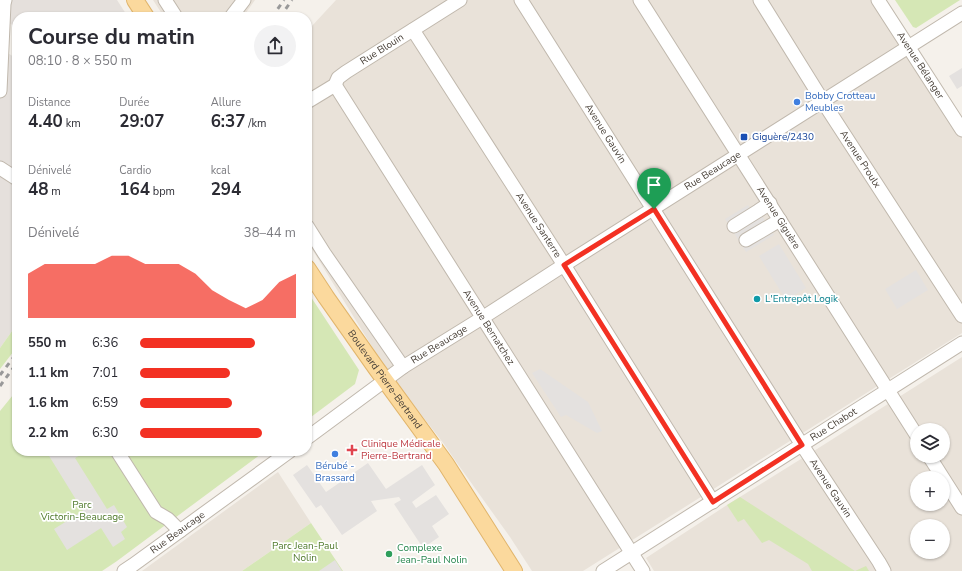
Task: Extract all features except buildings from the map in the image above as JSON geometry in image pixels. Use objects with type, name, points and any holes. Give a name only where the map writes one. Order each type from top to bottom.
[{"type":"main road","points":[[135,0],[143,12]]},
{"type":"main road","name":"Boulevard Pierre-Bertrand","points":[[312,276],[330,303],[446,464],[514,571]]},
{"type":"street","points":[[165,0],[173,12]]},
{"type":"street","points":[[235,12],[244,0]]},
{"type":"street","name":"Rue Blouin","points":[[312,99],[335,85],[338,78],[346,72],[460,0]]},
{"type":"street","name":"Avenue Gauvin","points":[[521,0],[802,445],[884,571]]},
{"type":"street","name":"Avenue Giguère","points":[[640,0],[910,425]]},
{"type":"street","name":"Avenue Proulx","points":[[760,0],[823,101],[962,316]]},
{"type":"street","name":"Avenue Bélanger","points":[[878,0],[962,130]]},
{"type":"street","points":[[0,91],[3,3]]},
{"type":"street","name":"Rue Beaucage","points":[[312,434],[403,367],[962,13]]},
{"type":"street","name":"Avenue Santerre","points":[[414,30],[713,502]]},
{"type":"street","name":"Avenue Bernatchez","points":[[335,85],[643,571]]},
{"type":"street","points":[[0,168],[12,176]]},
{"type":"street","points":[[734,226],[770,203]]},
{"type":"street","points":[[746,240],[780,220]]},
{"type":"street","points":[[312,234],[403,367]]},
{"type":"street","name":"Rue Chabot","points":[[604,571],[962,343]]},
{"type":"street","points":[[120,456],[156,512],[168,519],[180,531]]},
{"type":"street","name":"Rue Beaucage","points":[[131,569],[180,531],[283,456]]},
{"type":"street","points":[[934,463],[962,508]]},
{"type":"shaded area","points":[[0,0],[117,0],[125,12],[12,12],[12,25],[0,17]]},
{"type":"shaded area","points":[[153,0],[255,0],[247,12],[161,12]]},
{"type":"shaded area","points":[[336,0],[880,0],[962,124],[962,333],[583,571],[532,571],[510,537],[444,444],[387,371],[312,249],[312,26]]},
{"type":"shaded area","points":[[0,48],[12,56],[12,331],[0,348]]},
{"type":"shaded area","points":[[962,68],[962,86],[957,89],[949,76]]},
{"type":"shaded area","points":[[748,205],[752,212],[758,209],[774,235],[746,252],[725,219]]},
{"type":"shaded area","points":[[779,244],[806,288],[786,300],[759,256]]},
{"type":"shaded area","points":[[916,270],[928,290],[897,309],[885,289]]},
{"type":"shaded area","points":[[962,357],[962,571],[654,571],[646,558],[727,505]]},
{"type":"shaded area","points":[[540,369],[588,402],[602,431],[597,433],[566,415],[561,417],[532,373]]},
{"type":"shaded area","points":[[49,456],[78,456],[75,458],[107,509],[114,505],[127,527],[121,532],[125,539],[113,547],[101,528],[67,550],[54,529],[83,511]]},
{"type":"shaded area","points":[[368,463],[386,489],[422,465],[435,485],[412,502],[416,508],[436,495],[449,514],[432,526],[439,537],[423,548],[394,504],[401,500],[399,497],[371,501],[377,511],[342,535],[321,505],[316,508],[293,475],[307,465],[326,492]]},
{"type":"shaded area","points":[[278,472],[311,523],[242,571],[142,571]]},
{"type":"shaded area","points":[[335,560],[342,571],[319,571]]},
{"type":"green space","points":[[895,0],[960,0],[916,28],[913,27]]},
{"type":"green space","points":[[312,299],[359,370],[355,384],[312,416]]},
{"type":"green space","points":[[12,331],[12,353],[0,369],[0,348]]},
{"type":"green space","name":"Parc Victorin-Beaucage","points":[[12,396],[12,456],[258,456],[102,571],[0,571],[0,411]]},
{"type":"green space","points":[[740,497],[855,571],[812,571],[808,564],[769,540],[762,543],[744,519],[738,522],[727,505]]},
{"type":"green space","name":"Parc Jean-Paul Nolin","points":[[311,523],[343,571],[242,571]]},
{"type":"green space","points":[[866,566],[869,571],[855,571]]},
{"type":"railway","points":[[276,12],[284,0]]},
{"type":"railway","points":[[284,12],[292,0]]},
{"type":"railway","points":[[0,375],[12,359]]},
{"type":"railway","points":[[0,386],[12,370]]},
{"type":"place","name":"Bobby Crotteau Meubles","points":[[797,102]]},
{"type":"place","name":"Giguère/2430","points":[[744,137]]},
{"type":"place","name":"L'Entrepôt Logik","points":[[757,299]]},
{"type":"place","name":"Clinique Médicale Pierre-Bertrand","points":[[352,450]]},
{"type":"place","name":"Bérubé - Brassard","points":[[335,454]]},
{"type":"place","name":"Complexe Jean-Paul Nolin","points":[[389,554]]},
{"type":"route","points":[[654,209],[802,445],[713,502],[564,265],[654,209]]}]
